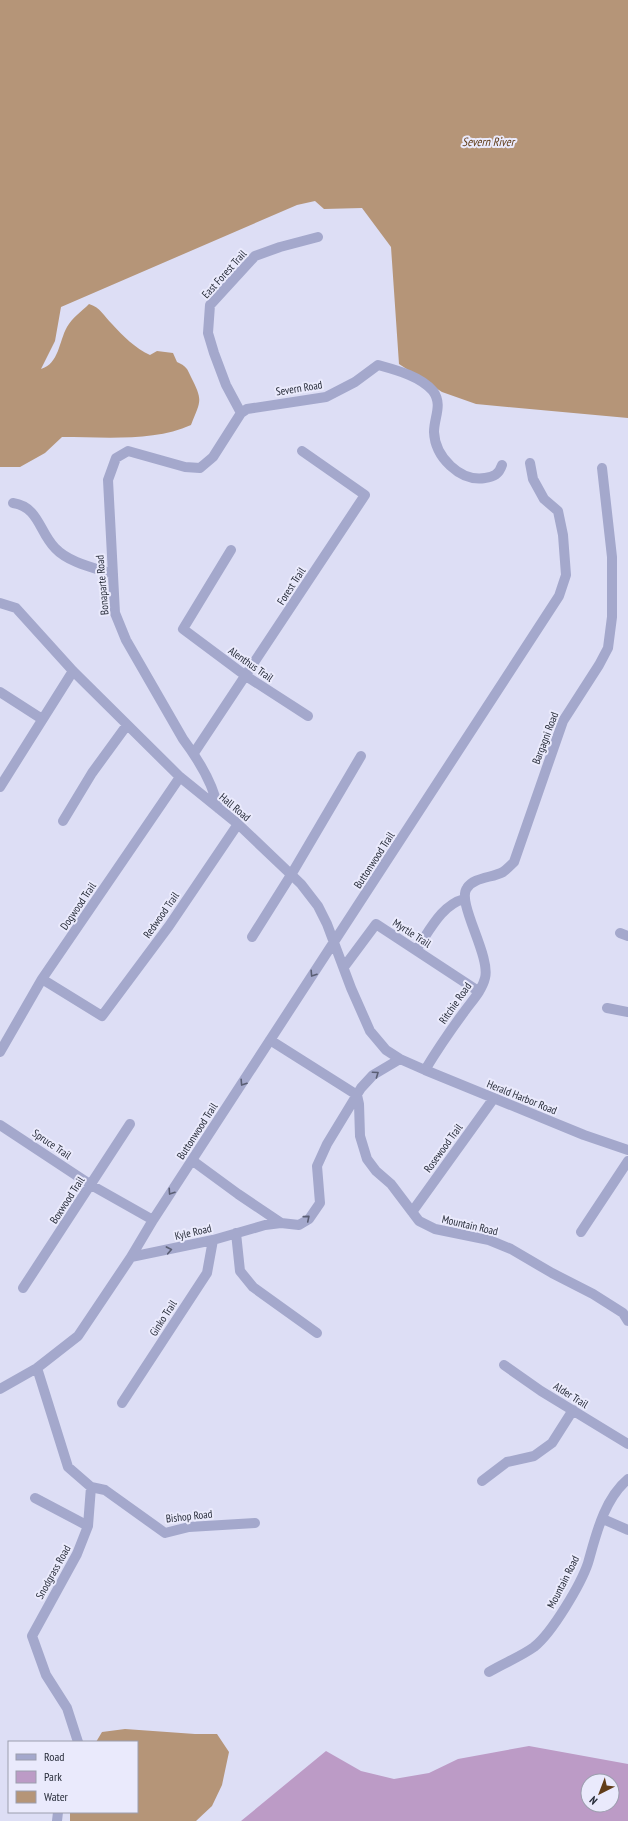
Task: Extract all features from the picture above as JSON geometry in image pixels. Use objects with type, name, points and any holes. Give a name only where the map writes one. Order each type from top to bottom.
[{"type":"street","name":"East Forest Trail","points":[[241,413],[226,385],[208,333],[210,305],[254,256],[280,247],[318,237]]},
{"type":"street","name":"Severn Road","points":[[241,413],[253,407],[326,397],[355,382],[378,365],[414,377],[431,389],[438,398],[434,434],[440,452],[449,465],[462,476],[480,479],[494,477],[500,471],[502,465]]},
{"type":"street","name":"Bonaparte Road","points":[[218,808],[215,795],[194,753],[183,739],[126,640],[115,613],[108,480],[113,463],[120,455],[128,451],[190,468],[204,466],[217,452],[241,413]]},
{"type":"street","name":"Forest Trail","points":[[194,753],[365,495],[302,451]]},
{"type":"street","name":"Buttonwood Trail","points":[[131,1257],[153,1220],[193,1161],[270,1040],[547,615],[563,588],[566,567],[563,535],[558,511],[544,499],[533,479],[530,464]]},
{"type":"street","name":"Bargagni Road","points":[[416,950],[442,913],[450,905],[464,899],[465,892],[469,886],[502,872],[514,862],[563,721],[599,665],[608,648],[612,617],[612,557],[602,468]]},
{"type":"street","points":[[13,503],[24,504],[32,512],[54,548],[65,557],[113,574]]},
{"type":"street","name":"Alenthus Trail","points":[[231,550],[183,629],[246,676],[308,716]]},
{"type":"street","name":"Hall Road","points":[[0,603],[16,608],[73,671],[180,777],[238,824],[292,875],[318,906],[335,942],[351,988],[370,1031],[386,1050],[404,1061]]},
{"type":"street","points":[[0,787],[73,671]]},
{"type":"street","points":[[0,692],[42,719]]},
{"type":"street","points":[[63,821],[92,773],[127,725]]},
{"type":"street","points":[[252,937],[292,875],[361,756]]},
{"type":"street","name":"Dogwood Trail","points":[[0,1052],[42,979],[180,777]]},
{"type":"street","name":"Redwood Trail","points":[[42,979],[102,1016],[169,926],[238,824]]},
{"type":"street","name":"Ritchie Road","points":[[425,1070],[436,1051],[478,991],[486,977],[486,970],[464,899]]},
{"type":"street","name":"Myrtle Trail","points":[[344,967],[376,924],[478,991]]},
{"type":"street","points":[[606,1008],[628,1012]]},
{"type":"street","points":[[270,1040],[357,1095],[373,1075],[404,1061]]},
{"type":"street","name":"Herald Harbor Road","points":[[404,1061],[584,1135],[628,1150]]},
{"type":"street","name":"Mountain Road","points":[[357,1095],[359,1104],[360,1136],[367,1159],[376,1171],[391,1184],[419,1221],[435,1229],[489,1240],[511,1249],[552,1273],[593,1294],[623,1313],[628,1321]]},
{"type":"street","name":"Kyle Road","points":[[131,1257],[213,1240],[265,1225],[281,1222],[299,1225],[309,1219],[320,1203],[317,1166],[327,1144],[357,1095]]},
{"type":"street","name":"Rosewood Trail","points":[[412,1212],[494,1098]]},
{"type":"street","name":"Boxwood Trail","points":[[23,1288],[130,1124]]},
{"type":"street","name":"Spruce Trail","points":[[0,1125],[91,1185],[153,1220]]},
{"type":"street","points":[[193,1161],[238,1194],[281,1222]]},
{"type":"street","points":[[581,1232],[628,1161]]},
{"type":"street","points":[[236,1233],[240,1271],[253,1287],[318,1333]]},
{"type":"street","name":"Ginko Trail","points":[[122,1403],[207,1273],[213,1240]]},
{"type":"street","points":[[0,1389],[37,1368],[78,1336],[131,1257]]},
{"type":"street","name":"Alder Trail","points":[[504,1365],[572,1410],[628,1444]]},
{"type":"street","points":[[37,1368],[68,1468],[91,1486]]},
{"type":"street","points":[[482,1481],[507,1462],[534,1456],[552,1443],[572,1410]]},
{"type":"street","name":"Mountain Road","points":[[489,1672],[534,1647],[552,1627],[587,1564],[593,1542],[615,1492],[628,1479]]},
{"type":"street","name":"Bishop Road","points":[[91,1486],[105,1490],[165,1533],[189,1527],[255,1523]]},
{"type":"street","name":"Snodgrass Road","points":[[78,1741],[67,1708],[46,1675],[32,1636],[77,1554],[88,1526],[91,1486]]},
{"type":"street","points":[[35,1498],[88,1526]]},
{"type":"street","points":[[603,1519],[628,1530]]},
{"type":"green space","points":[[529,1746],[628,1764],[628,1821],[241,1821],[326,1751],[361,1771],[394,1779],[429,1773],[458,1759]]},
{"type":"water","name":"Severn River","points":[[0,0],[628,0],[628,418],[476,404],[442,392],[399,364],[391,247],[362,208],[324,209],[315,201],[297,205],[61,307],[55,341],[41,369],[52,362],[67,327],[89,304],[93,305],[139,349],[150,355],[157,351],[173,353],[177,362],[186,368],[199,396],[199,405],[191,425],[161,434],[145,436],[111,438],[62,437],[45,453],[20,467],[0,467]]},
{"type":"water","points":[[125,1729],[217,1734],[229,1752],[222,1785],[212,1806],[196,1821],[70,1821],[70,1813],[138,1813],[138,1741],[97,1741],[102,1732]]}]
